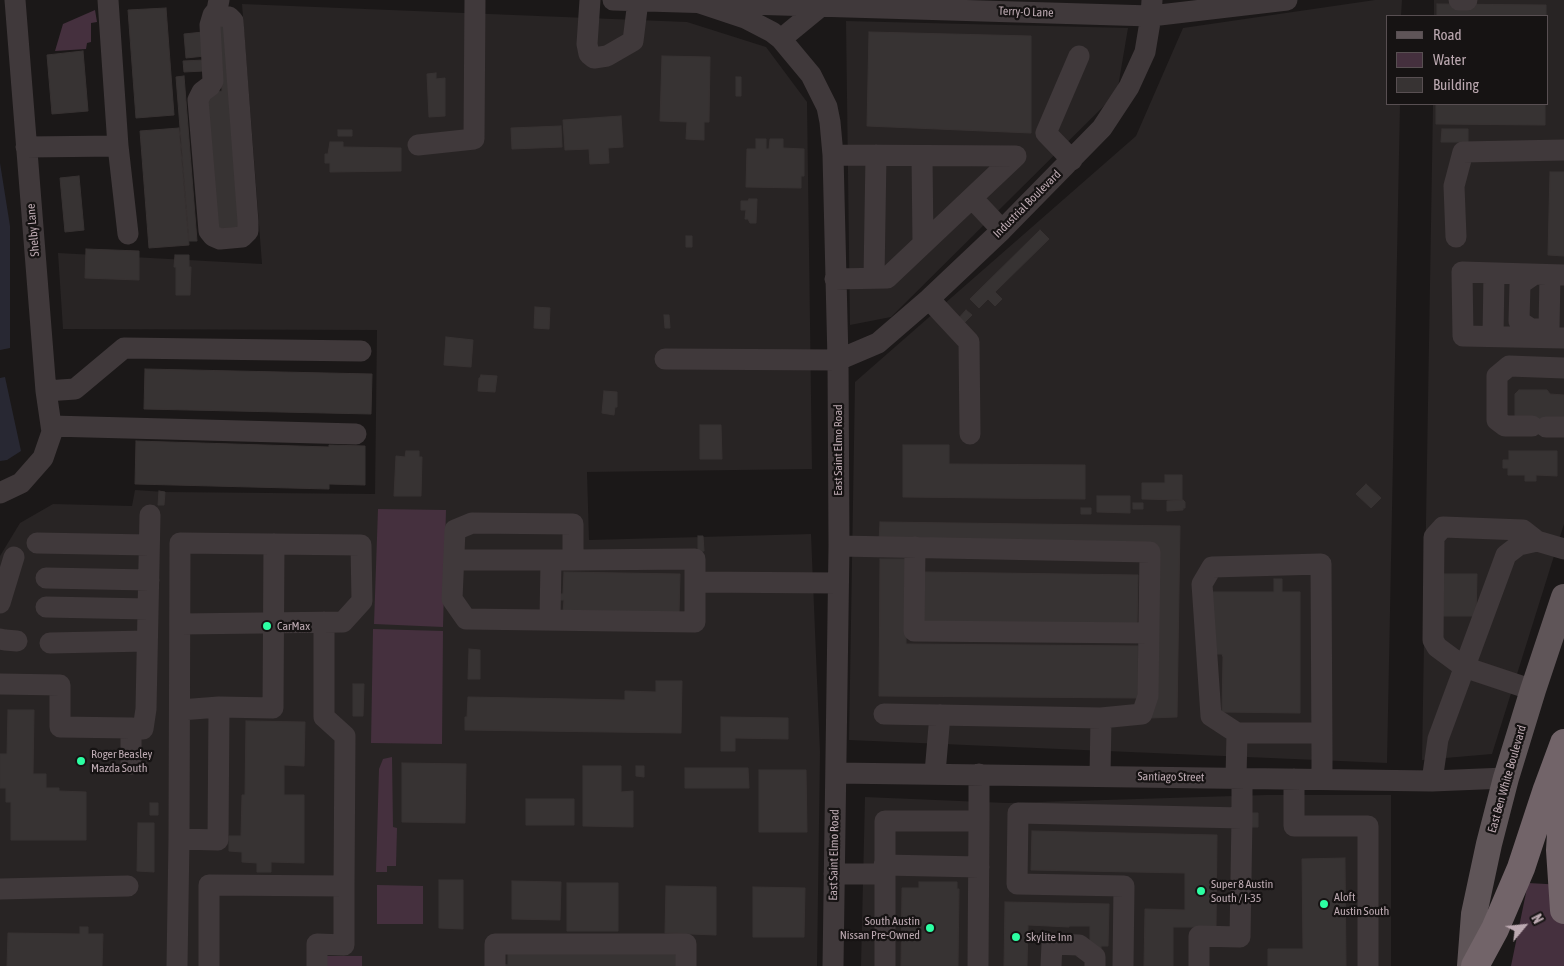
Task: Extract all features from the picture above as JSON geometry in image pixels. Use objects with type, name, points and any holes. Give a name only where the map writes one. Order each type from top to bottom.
[{"type":"highway","points":[[1475,966],[1495,929],[1521,868],[1564,743]]},
{"type":"highway","points":[[1564,786],[1560,850],[1564,910]]},
{"type":"main road","name":"East Ben White Boulevard","points":[[1470,966],[1474,914],[1489,844],[1506,778],[1564,597]]},
{"type":"street","name":"Shelby Lane","points":[[0,492],[21,483],[43,458],[52,432],[46,391],[14,0]]},
{"type":"street","points":[[108,0],[118,146],[128,234]]},
{"type":"street","points":[[418,145],[474,139],[475,0]]},
{"type":"street","points":[[590,0],[587,44],[589,54],[594,58],[607,56],[633,41],[638,1]]},
{"type":"street","name":"Terry-O Lane","points":[[613,0],[700,3],[1152,8],[1287,0]]},
{"type":"street","points":[[1460,0],[1467,0]]},
{"type":"street","name":"East Saint Elmo Road","points":[[700,3],[745,18],[782,39],[811,75],[827,107],[833,155],[838,360],[839,546],[834,966]]},
{"type":"street","points":[[782,39],[810,4]]},
{"type":"street","points":[[216,7],[233,21],[248,222],[248,231],[242,237],[220,239],[213,236],[209,231],[198,100],[202,92],[213,81],[210,25],[216,7]]},
{"type":"street","name":"Industrial Boulevard","points":[[838,360],[878,343],[930,299],[1002,230],[1102,128],[1129,86],[1145,52],[1152,8]]},
{"type":"street","points":[[1072,160],[1046,133],[1079,56]]},
{"type":"street","points":[[26,147],[118,146]]},
{"type":"street","points":[[1456,237],[1454,186],[1463,152],[1564,150]]},
{"type":"street","points":[[833,155],[1016,156],[887,278],[835,279]]},
{"type":"street","points":[[874,278],[876,155]]},
{"type":"street","points":[[922,156],[923,244]]},
{"type":"street","points":[[972,198],[1002,230]]},
{"type":"street","points":[[1549,275],[1462,272],[1463,336],[1559,332]]},
{"type":"street","points":[[1494,274],[1494,336]]},
{"type":"street","points":[[1549,275],[1559,332]]},
{"type":"street","points":[[1549,275],[1520,284],[1519,321],[1531,329],[1559,332]]},
{"type":"street","points":[[930,299],[969,342],[970,434]]},
{"type":"street","points":[[46,391],[75,390],[124,348],[361,351]]},
{"type":"street","points":[[665,359],[838,360]]},
{"type":"street","points":[[1548,427],[1505,426],[1497,420],[1498,376],[1509,366],[1564,368]]},
{"type":"street","points":[[51,426],[356,434]]},
{"type":"street","points":[[0,684],[60,685],[60,727],[143,729],[146,709],[150,515]]},
{"type":"street","points":[[454,560],[573,560],[695,559],[695,622],[466,619],[452,599],[455,530],[472,523],[573,524],[573,560]]},
{"type":"street","points":[[1533,690],[1464,667],[1437,647],[1433,640],[1434,537],[1444,528],[1523,530],[1537,541],[1564,549]]},
{"type":"street","points":[[1432,781],[1438,739],[1506,555],[1519,545],[1537,541]]},
{"type":"street","points":[[37,543],[149,545]]},
{"type":"street","points":[[181,624],[342,622],[362,601],[361,546],[180,543],[181,624],[177,960],[209,960],[209,885],[344,886]]},
{"type":"street","points":[[180,710],[219,707],[274,708],[274,544]]},
{"type":"street","points":[[839,546],[1150,552],[1148,696],[1142,714],[1101,718],[884,714]]},
{"type":"street","points":[[915,547],[914,631],[1148,633]]},
{"type":"street","points":[[0,602],[14,557]]},
{"type":"street","points":[[550,620],[551,560]]},
{"type":"street","points":[[1322,732],[1237,733],[1211,716],[1202,584],[1212,567],[1321,564],[1322,732],[1322,779]]},
{"type":"street","points":[[46,578],[149,580]]},
{"type":"street","points":[[694,582],[838,583]]},
{"type":"street","points":[[46,608],[148,609]]},
{"type":"street","points":[[317,966],[317,944],[344,945],[345,736],[324,717],[324,622]]},
{"type":"street","points":[[50,643],[147,641]]},
{"type":"street","points":[[179,839],[218,840],[219,707]]},
{"type":"street","points":[[934,773],[940,715]]},
{"type":"street","points":[[1100,776],[1101,718]]},
{"type":"street","points":[[130,764],[131,728]]},
{"type":"street","points":[[1198,966],[1199,936],[1240,937],[1242,818],[1237,733]]},
{"type":"street","name":"Santiago Street","points":[[836,773],[1432,781],[1506,778]]},
{"type":"street","points":[[978,966],[979,774]]},
{"type":"street","points":[[1294,779],[1294,826],[1368,826],[1368,966]]},
{"type":"street","points":[[1123,966],[1124,886],[1017,884],[1018,813],[1242,818]]},
{"type":"street","points":[[884,966],[884,821],[979,821]]},
{"type":"street","points":[[834,874],[885,869],[979,867]]},
{"type":"street","points":[[0,888],[128,886]]},
{"type":"street","points":[[495,966],[495,944],[686,944],[686,966]]},
{"type":"street","points":[[1051,966],[1052,944],[1079,945],[1095,957],[1095,966]]},
{"type":"shaded area","points":[[1375,0],[1402,0],[1401,15],[1386,15],[1386,105],[1400,105],[1387,763],[849,740],[855,382],[1136,136],[1183,28]]},
{"type":"shaded area","points":[[1434,0],[1564,0],[1564,524],[1492,754],[1422,760],[1433,105],[1549,105],[1549,15],[1434,15]]},
{"type":"shaded area","points":[[242,4],[687,22],[766,47],[807,102],[812,469],[587,472],[589,540],[811,534],[820,752],[817,966],[0,966],[0,556],[20,523],[53,504],[132,506],[135,490],[375,494],[377,330],[63,329],[58,253],[262,264]]},
{"type":"shaded area","points":[[846,21],[1128,28],[1117,93],[891,317],[850,325]]},
{"type":"shaded area","points":[[0,163],[10,226],[10,348],[0,350]]},
{"type":"shaded area","points":[[5,377],[21,451],[7,460],[0,461],[0,378]]},
{"type":"shaded area","points":[[1266,795],[1391,795],[1391,966],[861,966],[865,797],[1007,803]]},
{"type":"water","points":[[95,10],[97,22],[91,23],[91,42],[87,43],[86,49],[55,51],[63,24]]},
{"type":"water","points":[[378,509],[446,510],[443,627],[374,624]]},
{"type":"water","points":[[373,629],[443,631],[442,744],[371,743]]},
{"type":"water","points":[[392,757],[393,827],[397,828],[396,866],[387,866],[387,872],[376,872],[379,769],[383,759]]},
{"type":"water","points":[[1528,883],[1564,885],[1564,966],[1511,966]]},
{"type":"water","points":[[377,885],[423,886],[423,924],[377,924]]},
{"type":"water","points":[[327,956],[362,956],[362,966],[327,966]]},
{"type":"building","points":[[1437,4],[1546,5],[1546,15],[1437,15]]},
{"type":"building","points":[[166,8],[174,115],[136,118],[128,10]]},
{"type":"building","points":[[226,23],[242,227],[216,229],[205,93],[222,91],[217,24]]},
{"type":"building","points":[[203,32],[205,56],[186,58],[184,34]]},
{"type":"building","points":[[869,32],[1031,36],[1031,133],[867,126]]},
{"type":"building","points":[[83,51],[88,111],[52,114],[47,55]]},
{"type":"building","points":[[662,56],[710,57],[709,122],[704,122],[704,140],[686,139],[687,122],[660,121]]},
{"type":"building","points":[[204,60],[204,71],[184,72],[183,61]]},
{"type":"building","points":[[436,73],[436,79],[445,78],[445,116],[429,117],[427,74]]},
{"type":"building","points":[[184,76],[197,241],[189,241],[176,77]]},
{"type":"building","points":[[736,77],[741,77],[741,96],[736,96]]},
{"type":"building","points":[[1436,105],[1545,105],[1545,125],[1436,124]]},
{"type":"building","points":[[621,116],[623,147],[608,148],[609,163],[590,164],[589,149],[565,150],[563,120]]},
{"type":"building","points":[[561,126],[562,147],[512,149],[511,128]]},
{"type":"building","points":[[179,128],[189,245],[149,248],[140,131]]},
{"type":"building","points":[[1442,129],[1468,129],[1468,142],[1441,142]]},
{"type":"building","points":[[338,130],[352,130],[352,136],[338,136]]},
{"type":"building","points":[[756,139],[766,139],[766,149],[769,149],[770,139],[783,139],[783,148],[804,149],[804,176],[801,176],[801,188],[746,187],[747,149],[756,149]]},
{"type":"building","points":[[330,142],[343,142],[343,147],[401,148],[401,171],[330,172],[330,163],[325,163],[325,154],[328,154]]},
{"type":"building","points":[[1550,172],[1564,172],[1564,256],[1548,255]]},
{"type":"building","points":[[79,176],[84,230],[65,232],[60,178]]},
{"type":"building","points":[[749,199],[757,199],[756,223],[750,223],[748,219],[745,219],[746,210],[741,210],[741,201],[748,201]]},
{"type":"building","points":[[1040,230],[1049,239],[995,292],[1002,299],[995,306],[988,299],[979,308],[970,299]]},
{"type":"building","points":[[686,236],[692,236],[692,247],[686,247]]},
{"type":"building","points":[[86,249],[139,251],[139,280],[85,278]]},
{"type":"building","points":[[175,255],[189,255],[189,267],[191,267],[190,295],[176,295]]},
{"type":"building","points":[[535,307],[550,308],[549,329],[534,328]]},
{"type":"building","points":[[966,310],[972,315],[962,325],[957,320]]},
{"type":"building","points":[[664,315],[669,315],[670,328],[665,328]]},
{"type":"building","points":[[446,337],[473,340],[471,367],[444,365]]},
{"type":"building","points":[[145,369],[372,374],[371,414],[144,409]]},
{"type":"building","points":[[481,375],[497,376],[495,392],[478,391]]},
{"type":"building","points":[[1519,390],[1547,390],[1550,394],[1564,395],[1564,421],[1515,417],[1515,394]]},
{"type":"building","points":[[604,391],[617,392],[617,407],[615,407],[614,415],[602,413]]},
{"type":"building","points":[[700,425],[721,425],[722,459],[700,459]]},
{"type":"building","points":[[136,441],[329,447],[329,445],[365,446],[365,485],[329,484],[329,489],[135,484]]},
{"type":"building","points":[[903,445],[949,445],[949,464],[1085,465],[1085,499],[903,497]]},
{"type":"building","points":[[406,451],[419,451],[419,457],[422,457],[421,496],[394,496],[396,456],[405,457]]},
{"type":"building","points":[[1509,451],[1557,451],[1557,476],[1536,475],[1536,481],[1525,481],[1525,475],[1508,475],[1508,468],[1503,468],[1503,460],[1509,460]]},
{"type":"building","points":[[1165,475],[1182,475],[1182,500],[1142,499],[1142,483],[1165,483]]},
{"type":"building","points":[[1366,484],[1381,498],[1371,508],[1356,494]]},
{"type":"building","points":[[159,491],[165,492],[164,505],[158,505]]},
{"type":"building","points":[[1097,496],[1130,496],[1130,513],[1097,512]]},
{"type":"building","points":[[1183,500],[1185,508],[1183,510],[1167,511],[1167,501]]},
{"type":"building","points":[[1133,503],[1143,503],[1143,509],[1133,509]]},
{"type":"building","points":[[1081,508],[1091,508],[1091,514],[1081,514]]},
{"type":"building","points":[[880,522],[1180,526],[1177,717],[1149,718],[1153,546],[879,542]]},
{"type":"building","points":[[698,536],[703,536],[704,551],[698,551]]},
{"type":"building","points":[[880,559],[906,559],[906,644],[1138,646],[1138,698],[879,696]]},
{"type":"building","points":[[564,572],[680,574],[679,614],[563,612],[564,600],[559,600],[559,594],[563,594]]},
{"type":"building","points":[[924,572],[1138,575],[1137,627],[923,624]]},
{"type":"building","points":[[1438,574],[1477,574],[1476,616],[1438,616]]},
{"type":"building","points":[[1274,579],[1282,579],[1282,592],[1300,592],[1300,713],[1222,712],[1223,657],[1222,654],[1210,654],[1210,592],[1274,592]]},
{"type":"building","points":[[469,649],[480,650],[480,679],[468,679]]},
{"type":"building","points":[[656,681],[682,681],[681,733],[465,730],[468,697],[625,700],[625,691],[656,692]]},
{"type":"building","points":[[353,684],[364,684],[363,716],[353,716]]},
{"type":"building","points":[[8,710],[34,710],[33,774],[46,774],[46,788],[59,788],[59,791],[86,792],[86,840],[11,840],[11,802],[6,802],[6,788],[0,788],[0,754],[7,754]]},
{"type":"building","points":[[721,717],[788,718],[788,739],[735,738],[735,751],[721,751]]},
{"type":"building","points":[[246,721],[305,722],[304,766],[284,765],[284,795],[304,795],[304,863],[271,862],[271,872],[257,872],[257,863],[242,862],[242,852],[229,851],[229,836],[241,836],[242,795],[245,795]]},
{"type":"building","points":[[402,763],[466,764],[465,823],[402,822]]},
{"type":"building","points":[[583,766],[621,766],[621,792],[633,791],[633,827],[583,826]]},
{"type":"building","points":[[636,766],[644,766],[644,777],[636,776]]},
{"type":"building","points":[[685,768],[748,768],[749,788],[685,788]]},
{"type":"building","points":[[759,770],[806,770],[807,832],[759,832]]},
{"type":"building","points":[[526,799],[574,799],[574,825],[526,825]]},
{"type":"building","points":[[150,803],[158,803],[158,815],[150,815]]},
{"type":"building","points":[[1250,813],[1258,813],[1258,827],[1250,827]]},
{"type":"building","points":[[138,823],[154,823],[154,872],[137,871]]},
{"type":"building","name":"Super 8 Austin South / I-35","points":[[1032,831],[1217,835],[1216,927],[1173,927],[1173,966],[1144,966],[1145,909],[1185,910],[1185,873],[1031,870]]},
{"type":"building","name":"Aloft Austin South","points":[[1345,858],[1346,966],[1268,966],[1268,949],[1303,949],[1302,859]]},
{"type":"building","points":[[439,880],[463,880],[463,929],[439,928]]},
{"type":"building","points":[[512,881],[561,882],[560,920],[512,919]]},
{"type":"building","name":"South Austin Nissan Pre-Owned","points":[[919,882],[957,882],[957,889],[959,889],[958,966],[901,966],[902,888],[919,888]]},
{"type":"building","points":[[567,883],[618,883],[618,931],[567,931]]},
{"type":"building","points":[[666,886],[716,887],[716,935],[665,933]]},
{"type":"building","points":[[753,887],[805,888],[804,937],[753,937]]},
{"type":"building","name":"Skylite Inn","points":[[1005,902],[1109,904],[1108,946],[1101,946],[1101,950],[1090,946],[1090,926],[1028,925],[1027,966],[1004,966]]},
{"type":"building","points":[[80,927],[88,927],[88,934],[103,934],[102,966],[7,966],[8,933],[80,934]]},
{"type":"building","points":[[508,950],[675,954],[681,966],[501,966],[501,964],[508,965]]},
{"type":"place","name":"CarMax","points":[[267,626]]},
{"type":"place","name":"Roger Beasley Mazda South","points":[[81,761]]},
{"type":"place","name":"Super 8 Austin South / I-35","points":[[1201,891]]},
{"type":"place","name":"Aloft Austin South","points":[[1324,904]]},
{"type":"place","name":"South Austin Nissan Pre-Owned","points":[[930,928]]},
{"type":"place","name":"Skylite Inn","points":[[1016,937]]}]
